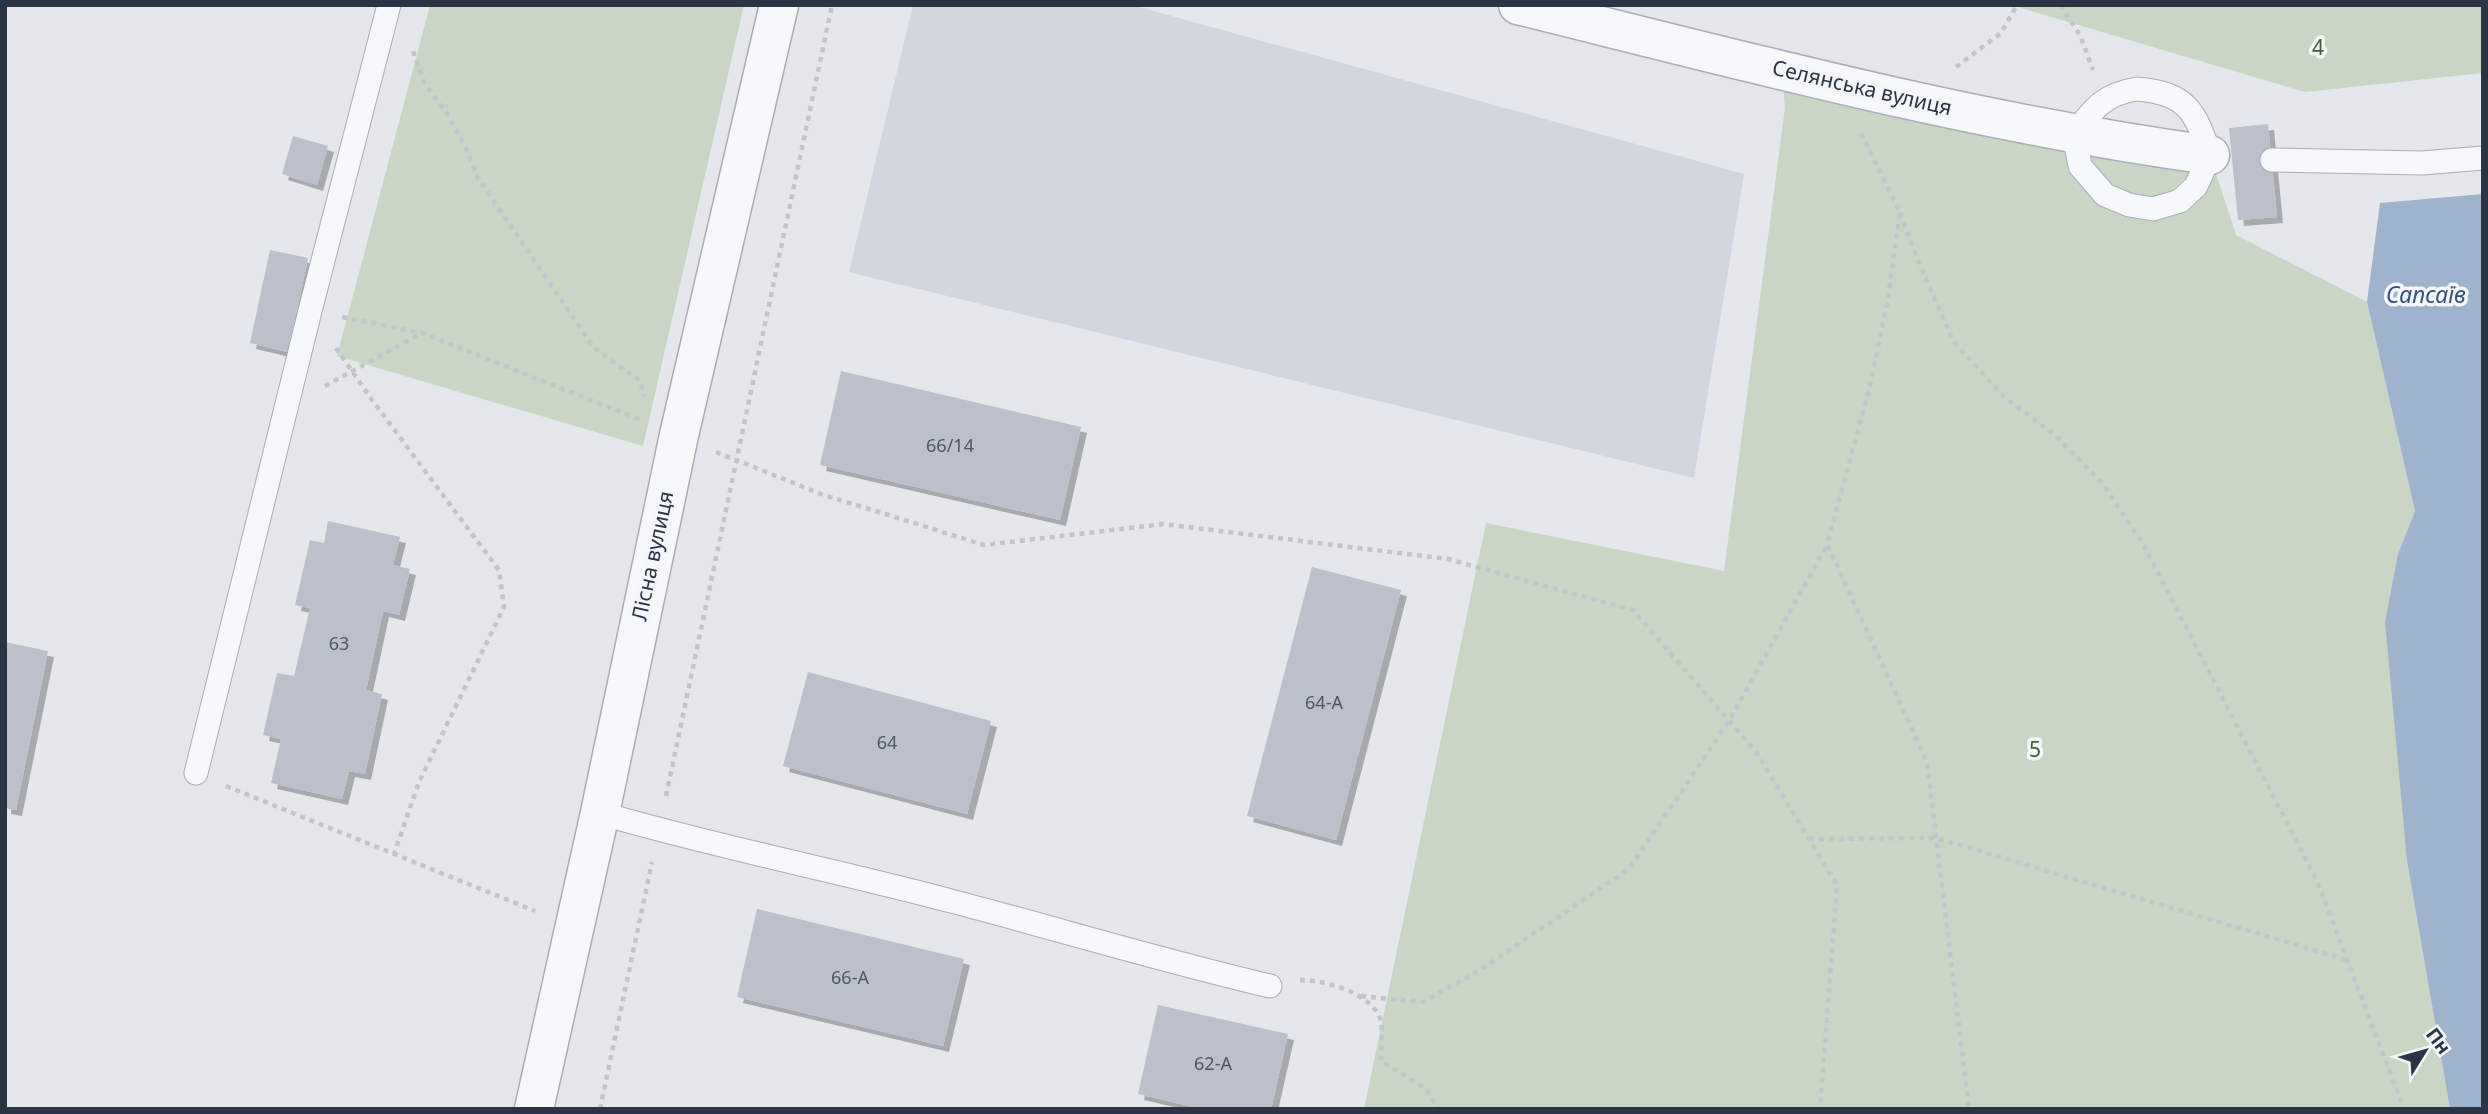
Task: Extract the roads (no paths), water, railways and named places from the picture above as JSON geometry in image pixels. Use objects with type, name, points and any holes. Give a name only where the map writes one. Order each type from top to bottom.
[{"type":"street","name":"Лісна вулиця","points":[[534,1109],[600,813],[679,435],[779,5]]},
{"type":"street","name":"Селянська вулиця","points":[[1518,5],[1943,107],[2121,143],[2221,156]]},
{"type":"lane","points":[[196,773],[389,5]]},
{"type":"lane","points":[[2137,89],[2160,91],[2180,102],[2198,119],[2221,156],[2180,201],[2153,209],[2129,205],[2105,195],[2080,166],[2066,132],[2096,105],[2120,92],[2137,89]]},
{"type":"lane","points":[[2272,160],[2422,163],[2483,158]]},
{"type":"lane","points":[[600,813],[659,831],[950,900],[1187,966],[1270,986]]},
{"type":"water","name":"Сапсаїв","points":[[2483,194],[2483,1109],[2450,1109],[2407,861],[2385,622],[2398,554],[2415,511],[2367,302],[2380,203]]},
{"type":"park label","name":"4","points":[[2318,48]]},
{"type":"park label","name":"5","points":[[2035,750]]}]
